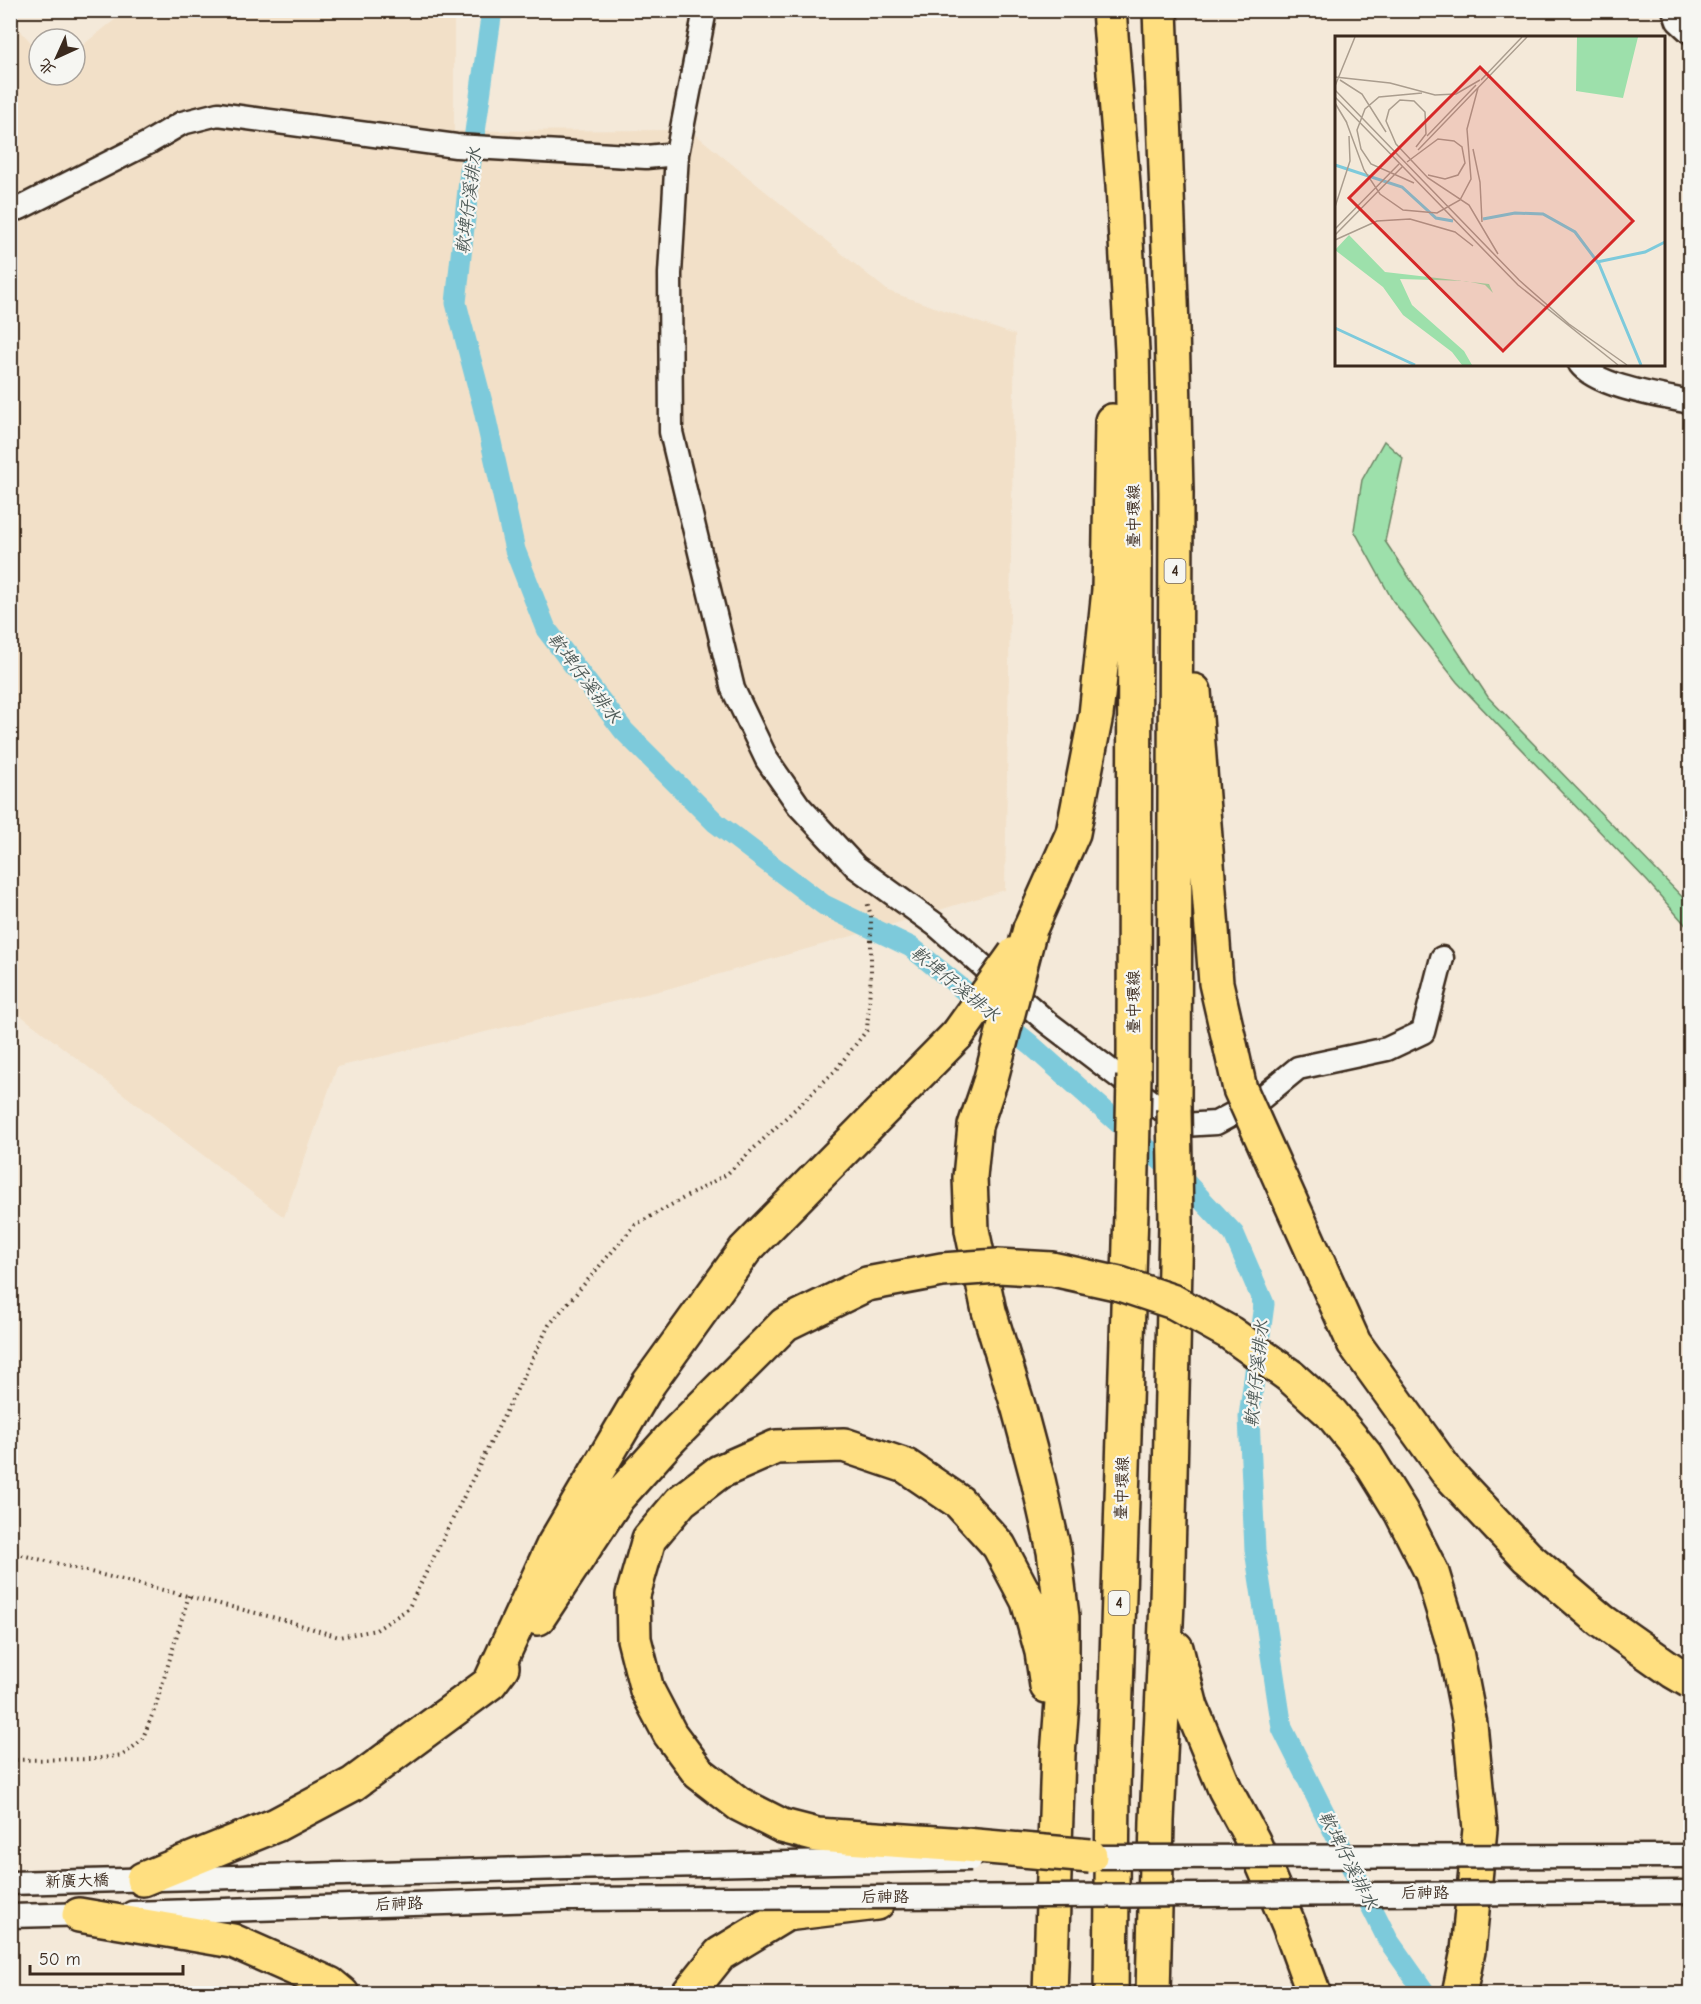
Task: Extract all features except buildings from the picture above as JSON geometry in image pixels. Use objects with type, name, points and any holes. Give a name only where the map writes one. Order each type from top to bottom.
[{"type":"highway","name":"臺中環線","points":[[1109,10],[1123,185],[1132,351],[1134,481],[1134,1076],[1113,1774],[1111,1994]]},
{"type":"highway","name":"4","points":[[1153,1994],[1157,1821],[1167,1602],[1176,1224],[1174,1109],[1176,492],[1173,327],[1160,10]]},
{"type":"highway","points":[[490,1683],[553,1546],[649,1383],[745,1250],[958,1034],[1009,964],[1030,929],[1073,833],[1096,715],[1109,590],[1112,423],[1123,185]]},
{"type":"highway","points":[[1176,492],[1216,983],[1240,1089],[1354,1342],[1440,1462],[1527,1557],[1602,1621],[1690,1681]]},
{"type":"highway","points":[[1030,929],[990,1082],[975,1126],[970,1178],[972,1230],[989,1311],[1020,1408],[1054,1551],[1062,1617],[1062,1702],[1058,1755],[1050,1994]]},
{"type":"highway","points":[[143,1879],[276,1825],[353,1784],[490,1683],[539,1617],[618,1497],[670,1439],[785,1324],[867,1284],[942,1270],[998,1266],[1052,1269],[1120,1284],[1174,1302],[1230,1333],[1290,1376],[1331,1413],[1360,1448],[1401,1512],[1432,1573],[1456,1652],[1470,1724],[1480,1830],[1468,1951],[1459,1994]]},
{"type":"highway","points":[[1058,1755],[1042,1652],[1028,1601],[999,1546],[959,1502],[906,1466],[844,1445],[776,1447],[719,1472],[681,1501],[649,1539],[633,1595],[634,1639],[647,1690],[670,1734],[699,1773],[738,1804],[782,1826],[817,1834],[1090,1857]]},
{"type":"highway","points":[[1167,1602],[1176,1652],[1191,1707],[1225,1790],[1254,1841],[1289,1925],[1314,1994]]},
{"type":"highway","points":[[688,1994],[720,1954],[786,1914],[940,1896]]},
{"type":"highway","points":[[79,1915],[233,1941],[330,1984],[342,1994]]},
{"type":"street","points":[[705,10],[677,154],[670,274],[671,432],[733,690],[767,760],[799,806],[856,867],[936,925],[1047,1022],[1182,1125],[1216,1123],[1258,1100],[1298,1068],[1387,1049],[1423,1032],[1442,958]]},
{"type":"street","points":[[1674,10],[1678,21],[1690,32]]},
{"type":"street","points":[[10,209],[31,202],[148,143],[182,123],[218,114],[456,146],[646,157],[677,154]]},
{"type":"street","points":[[1581,366],[1585,372],[1596,378],[1641,392],[1690,402]]},
{"type":"street","name":"后神路","points":[[143,1879],[1090,1857],[1690,1856]]},
{"type":"street","name":"新廣大橋","points":[[10,1883],[143,1879]]},
{"type":"street","name":"后神路","points":[[79,1915],[568,1899],[1690,1892]]},
{"type":"street","name":"新廣大橋","points":[[10,1916],[79,1915]]},
{"type":"path","points":[[10,1552],[189,1595],[339,1636],[376,1630],[408,1609],[549,1325],[635,1225],[727,1174],[834,1072],[867,1030],[872,973],[871,916],[856,867]]},
{"type":"path","points":[[10,1760],[95,1759],[123,1755],[142,1740],[155,1708],[189,1595]]},
{"type":"shaded area","points":[[126,11],[454,11],[454,131],[690,130],[888,291],[1015,335],[1005,890],[667,989],[337,1067],[284,1217],[11,1008],[10,31],[15,25],[27,38],[27,87],[87,87],[87,42]]},
{"type":"green space","points":[[1384,441],[1403,458],[1385,541],[1488,697],[1690,905],[1690,930],[1648,882],[1457,682],[1393,601],[1354,530],[1362,480]]},
{"type":"waterway","name":"軟埤仔溪排水","points":[[492,10],[471,161],[456,303],[483,406],[515,550],[546,629],[624,731],[716,823],[824,905],[911,947],[1031,1045],[1187,1184],[1234,1234],[1264,1304],[1249,1417],[1255,1550],[1282,1728],[1388,1940],[1426,1994]]}]
